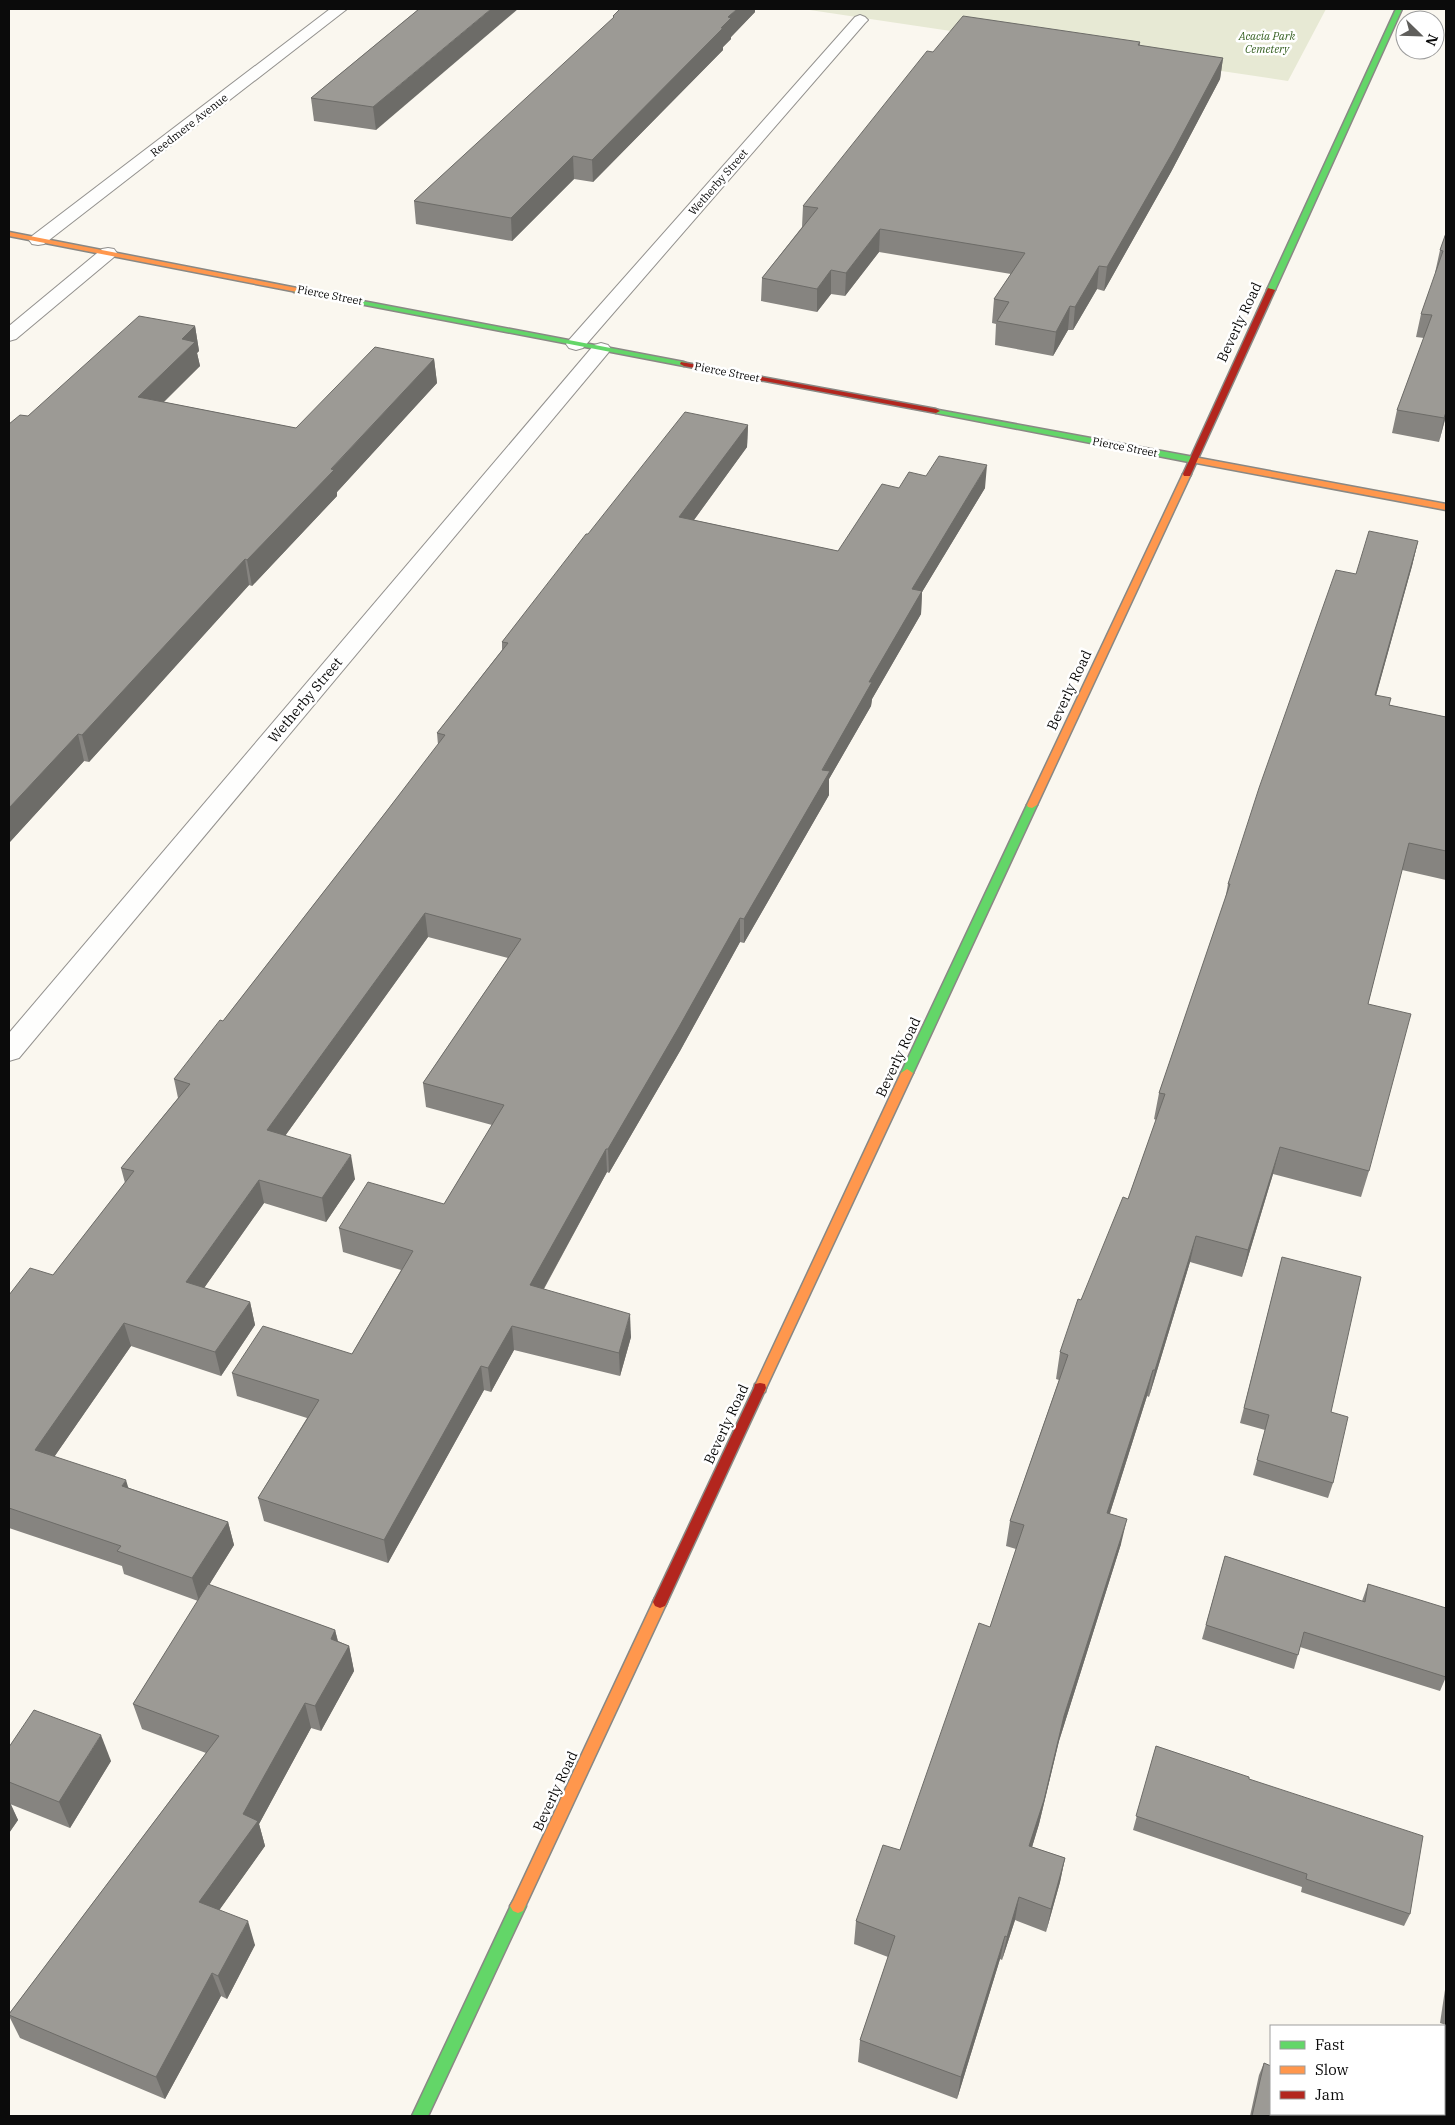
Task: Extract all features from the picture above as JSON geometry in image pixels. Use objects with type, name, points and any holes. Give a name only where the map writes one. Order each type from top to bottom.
[{"type":"street","name":"Reedmere Avenue","points":[[38,240],[339,9]]},
{"type":"street","name":"Beverly Road","points":[[420,2116],[1193,460],[1399,9]]},
{"type":"street","name":"Wetherby Street","points":[[576,344],[860,20]]},
{"type":"street","name":"Pierce Street","points":[[9,234],[601,349],[1446,507]]},
{"type":"street","points":[[9,335],[108,253]]},
{"type":"street","name":"Wetherby Street","points":[[9,1051],[601,349]]},
{"type":"green space","name":"Acacia Park Cemetery","points":[[803,9],[1326,9],[1288,81]]},
{"type":"building","points":[[419,9],[491,9],[373,107],[311,98]]},
{"type":"building","points":[[620,9],[737,9],[728,17],[731,18],[721,28],[723,28],[592,160],[573,156],[511,218],[414,201],[614,17]]},
{"type":"building","points":[[963,16],[1140,42],[1138,45],[1223,58],[1174,150],[1107,267],[1099,266],[1075,307],[1070,306],[1056,332],[997,321],[1009,302],[994,299],[1025,253],[880,229],[846,273],[831,270],[817,289],[762,278],[818,208],[803,206],[927,51],[933,52]]},
{"type":"building","points":[[1446,233],[1446,412],[1444,418],[1397,410],[1432,315],[1421,314],[1443,251],[1440,250]]},
{"type":"building","points":[[139,316],[195,326],[182,339],[195,342],[138,397],[296,428],[375,347],[434,359],[331,469],[334,470],[247,560],[245,559],[82,735],[78,734],[9,808],[9,424],[20,415],[28,416]]},
{"type":"building","points":[[685,412],[748,425],[679,517],[838,551],[882,484],[899,488],[909,472],[926,476],[939,456],[987,465],[912,589],[922,591],[869,682],[872,682],[822,770],[830,771],[744,919],[740,918],[679,1027],[608,1149],[606,1149],[530,1285],[630,1314],[619,1353],[512,1326],[488,1368],[481,1366],[384,1540],[258,1498],[319,1400],[232,1373],[263,1326],[352,1354],[413,1251],[339,1228],[368,1182],[444,1204],[504,1105],[423,1083],[521,939],[425,913],[267,1130],[351,1155],[322,1198],[259,1180],[186,1282],[250,1302],[215,1352],[124,1323],[35,1450],[126,1480],[122,1486],[228,1522],[192,1578],[117,1551],[121,1546],[9,1508],[9,1295],[30,1268],[53,1275],[134,1171],[121,1168],[190,1084],[174,1079],[220,1020],[223,1021],[445,735],[437,733],[508,643],[502,642],[586,534],[588,534]]},
{"type":"building","points":[[1369,531],[1418,541],[1375,695],[1391,698],[1389,705],[1446,717],[1446,851],[1409,843],[1368,1004],[1411,1014],[1369,1171],[1280,1147],[1248,1250],[1196,1236],[1155,1370],[1153,1370],[1107,1513],[1127,1519],[1064,1716],[1044,1800],[1029,1846],[1065,1858],[1051,1909],[1019,1897],[961,2077],[860,2040],[895,1936],[856,1921],[883,1845],[900,1850],[979,1623],[990,1627],[1024,1525],[1010,1521],[1068,1355],[1060,1352],[1078,1299],[1081,1300],[1123,1197],[1128,1199],[1165,1094],[1159,1093],[1230,884],[1228,884],[1259,788],[1336,570],[1356,574]]},
{"type":"building","points":[[1282,1257],[1361,1277],[1331,1412],[1348,1417],[1333,1483],[1257,1460],[1269,1415],[1244,1408]]},
{"type":"building","points":[[1225,1556],[1365,1602],[1368,1584],[1446,1608],[1446,1677],[1304,1632],[1298,1655],[1206,1625]]},
{"type":"building","points":[[208,1584],[335,1630],[331,1639],[349,1646],[315,1706],[305,1703],[243,1814],[258,1821],[199,1902],[248,1921],[218,1976],[212,1973],[156,2077],[9,2014],[219,1736],[133,1704]]},
{"type":"building","points":[[34,1710],[101,1735],[59,1802],[9,1782],[9,1747]]},
{"type":"building","points":[[1156,1746],[1249,1777],[1249,1779],[1423,1836],[1410,1914],[1306,1879],[1307,1874],[1136,1816]]},
{"type":"building","points":[[1264,2063],[1270,2066],[1270,2115],[1370,2115],[1369,2116],[1252,2116]]},
{"type":"traffic: fast","points":[[1271,290],[1399,9]]},
{"type":"traffic: fast","points":[[297,290],[684,364]]},
{"type":"traffic: fast","points":[[936,411],[1194,460]]},
{"type":"traffic: fast","points":[[907,1073],[1032,805]]},
{"type":"traffic: fast","points":[[420,2116],[518,1906]]},
{"type":"traffic: slow","points":[[9,234],[297,290]]},
{"type":"traffic: slow","points":[[1194,460],[1446,507]]},
{"type":"traffic: slow","points":[[1032,805],[1187,474]]},
{"type":"traffic: slow","points":[[760,1388],[907,1073]]},
{"type":"traffic: slow","points":[[518,1906],[660,1602]]},
{"type":"traffic: jam","points":[[1187,474],[1271,290]]},
{"type":"traffic: jam","points":[[684,364],[936,411]]},
{"type":"traffic: jam","points":[[660,1602],[760,1388]]}]
